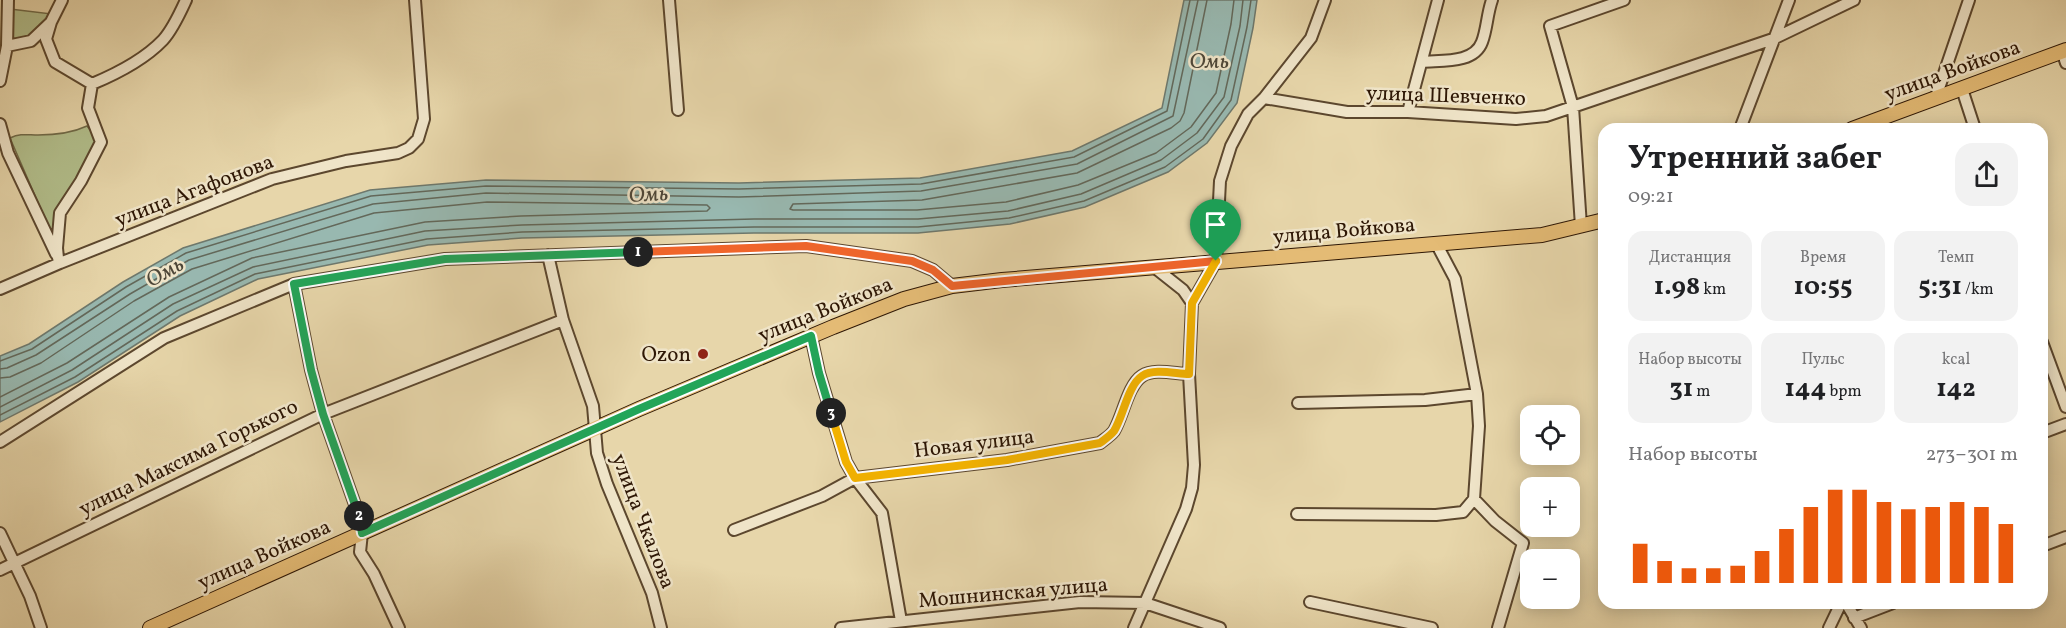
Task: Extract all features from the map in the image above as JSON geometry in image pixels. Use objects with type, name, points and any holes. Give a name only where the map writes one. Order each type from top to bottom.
[{"type":"main road","name":"улица Войкова","points":[[1868,123],[1936,97],[2065,55]]},
{"type":"main road","name":"улица Войкова","points":[[150,628],[597,428],[811,336],[904,299],[952,286],[1216,261],[1542,235],[1598,222]]},
{"type":"street","points":[[0,81],[7,46],[8,0]]},
{"type":"street","points":[[55,62],[46,39],[51,22],[62,0]]},
{"type":"street","points":[[92,84],[141,58],[163,40],[186,0]]},
{"type":"street","name":"улица Агафонова","points":[[0,290],[59,260],[272,179],[346,161],[398,153],[409,148],[418,139],[424,119],[415,0]]},
{"type":"street","points":[[669,0],[678,110]]},
{"type":"street","points":[[1134,628],[1186,509],[1192,488],[1194,465],[1189,374],[1192,303],[1216,261],[1220,181],[1232,146],[1248,114],[1264,98],[1311,38],[1325,0]]},
{"type":"street","points":[[1408,112],[1438,0]]},
{"type":"street","points":[[1422,62],[1467,58],[1474,53],[1482,44],[1492,0]]},
{"type":"street","points":[[1581,226],[1573,107],[1550,26],[1624,0]]},
{"type":"street","points":[[1742,123],[1789,0]]},
{"type":"street","name":"улица Шевченко","points":[[1264,98],[1347,112],[1408,112],[1516,119],[1546,116],[1773,39],[1854,0]]},
{"type":"street","points":[[1936,97],[1970,0]]},
{"type":"street","points":[[31,41],[51,22]]},
{"type":"street","points":[[7,46],[31,41],[41,44],[55,62],[92,84]]},
{"type":"street","points":[[59,260],[57,248],[60,213],[81,181],[101,142],[88,108],[92,84]]},
{"type":"street","points":[[1962,89],[1973,123]]},
{"type":"street","points":[[0,124],[8,153],[59,260]]},
{"type":"street","points":[[1297,514],[1436,515],[1463,512],[1474,499],[1479,426],[1477,394],[1455,279],[1436,243]]},
{"type":"street","points":[[0,442],[164,338],[294,284],[445,259],[806,246],[912,261],[933,270],[952,286]]},
{"type":"street","name":"улица Чкалова","points":[[548,255],[563,320],[593,406],[597,428],[597,453],[607,484],[652,593],[661,628]]},
{"type":"street","points":[[1154,267],[1183,290],[1192,303]]},
{"type":"street","points":[[294,284],[311,370],[323,414],[359,516],[362,533],[360,552],[374,574],[399,628]]},
{"type":"street","name":"улица Максима Горького","points":[[0,570],[323,414],[563,320]]},
{"type":"street","points":[[811,336],[819,373],[846,462],[855,478],[882,513],[901,621]]},
{"type":"street","points":[[2048,358],[2066,407]]},
{"type":"street","name":"Новая улица","points":[[734,530],[822,496],[855,478],[1007,460],[1100,443],[1115,429],[1134,384],[1143,375],[1158,372],[1189,374]]},
{"type":"street","points":[[1298,403],[1425,400],[1477,394]]},
{"type":"street","points":[[2048,431],[2066,424]]},
{"type":"street","points":[[1474,499],[1495,521],[1523,543],[1498,628]]},
{"type":"street","points":[[0,533],[15,563],[41,628]]},
{"type":"street","points":[[2048,544],[2066,537]]},
{"type":"street","name":"Мошнинская улица","points":[[841,628],[1080,602],[1145,603],[1220,628]]},
{"type":"street","points":[[1310,603],[1432,628]]},
{"type":"street","points":[[1829,628],[1838,609]]},
{"type":"street","points":[[1849,609],[1861,628]]},
{"type":"street","points":[[1854,618],[1877,609]]},
{"type":"green space","points":[[10,9],[52,14],[31,39],[8,45]]},
{"type":"green space","points":[[87,126],[99,141],[59,209],[56,244],[10,138],[21,135],[63,133]]},
{"type":"water","name":"Омь","points":[[1184,0],[1257,0],[1237,103],[1207,143],[1168,172],[1085,207],[1010,224],[918,233],[754,233],[522,238],[428,245],[258,279],[180,316],[78,382],[0,422],[0,356],[29,344],[123,282],[183,248],[370,190],[486,180],[739,183],[920,178],[1072,151],[1162,108]]},
{"type":"place","name":"Ozon","points":[[703,354]]},
{"type":"route","points":[[806,246],[912,261],[933,270],[952,286],[1216,261],[1192,303],[1189,374],[1158,372],[1143,375],[1134,384],[1115,429],[1100,443],[1007,460],[855,478],[846,462],[819,373],[811,336],[639,409],[362,533],[359,516],[323,414],[311,370],[294,284],[445,259],[806,246]]}]
